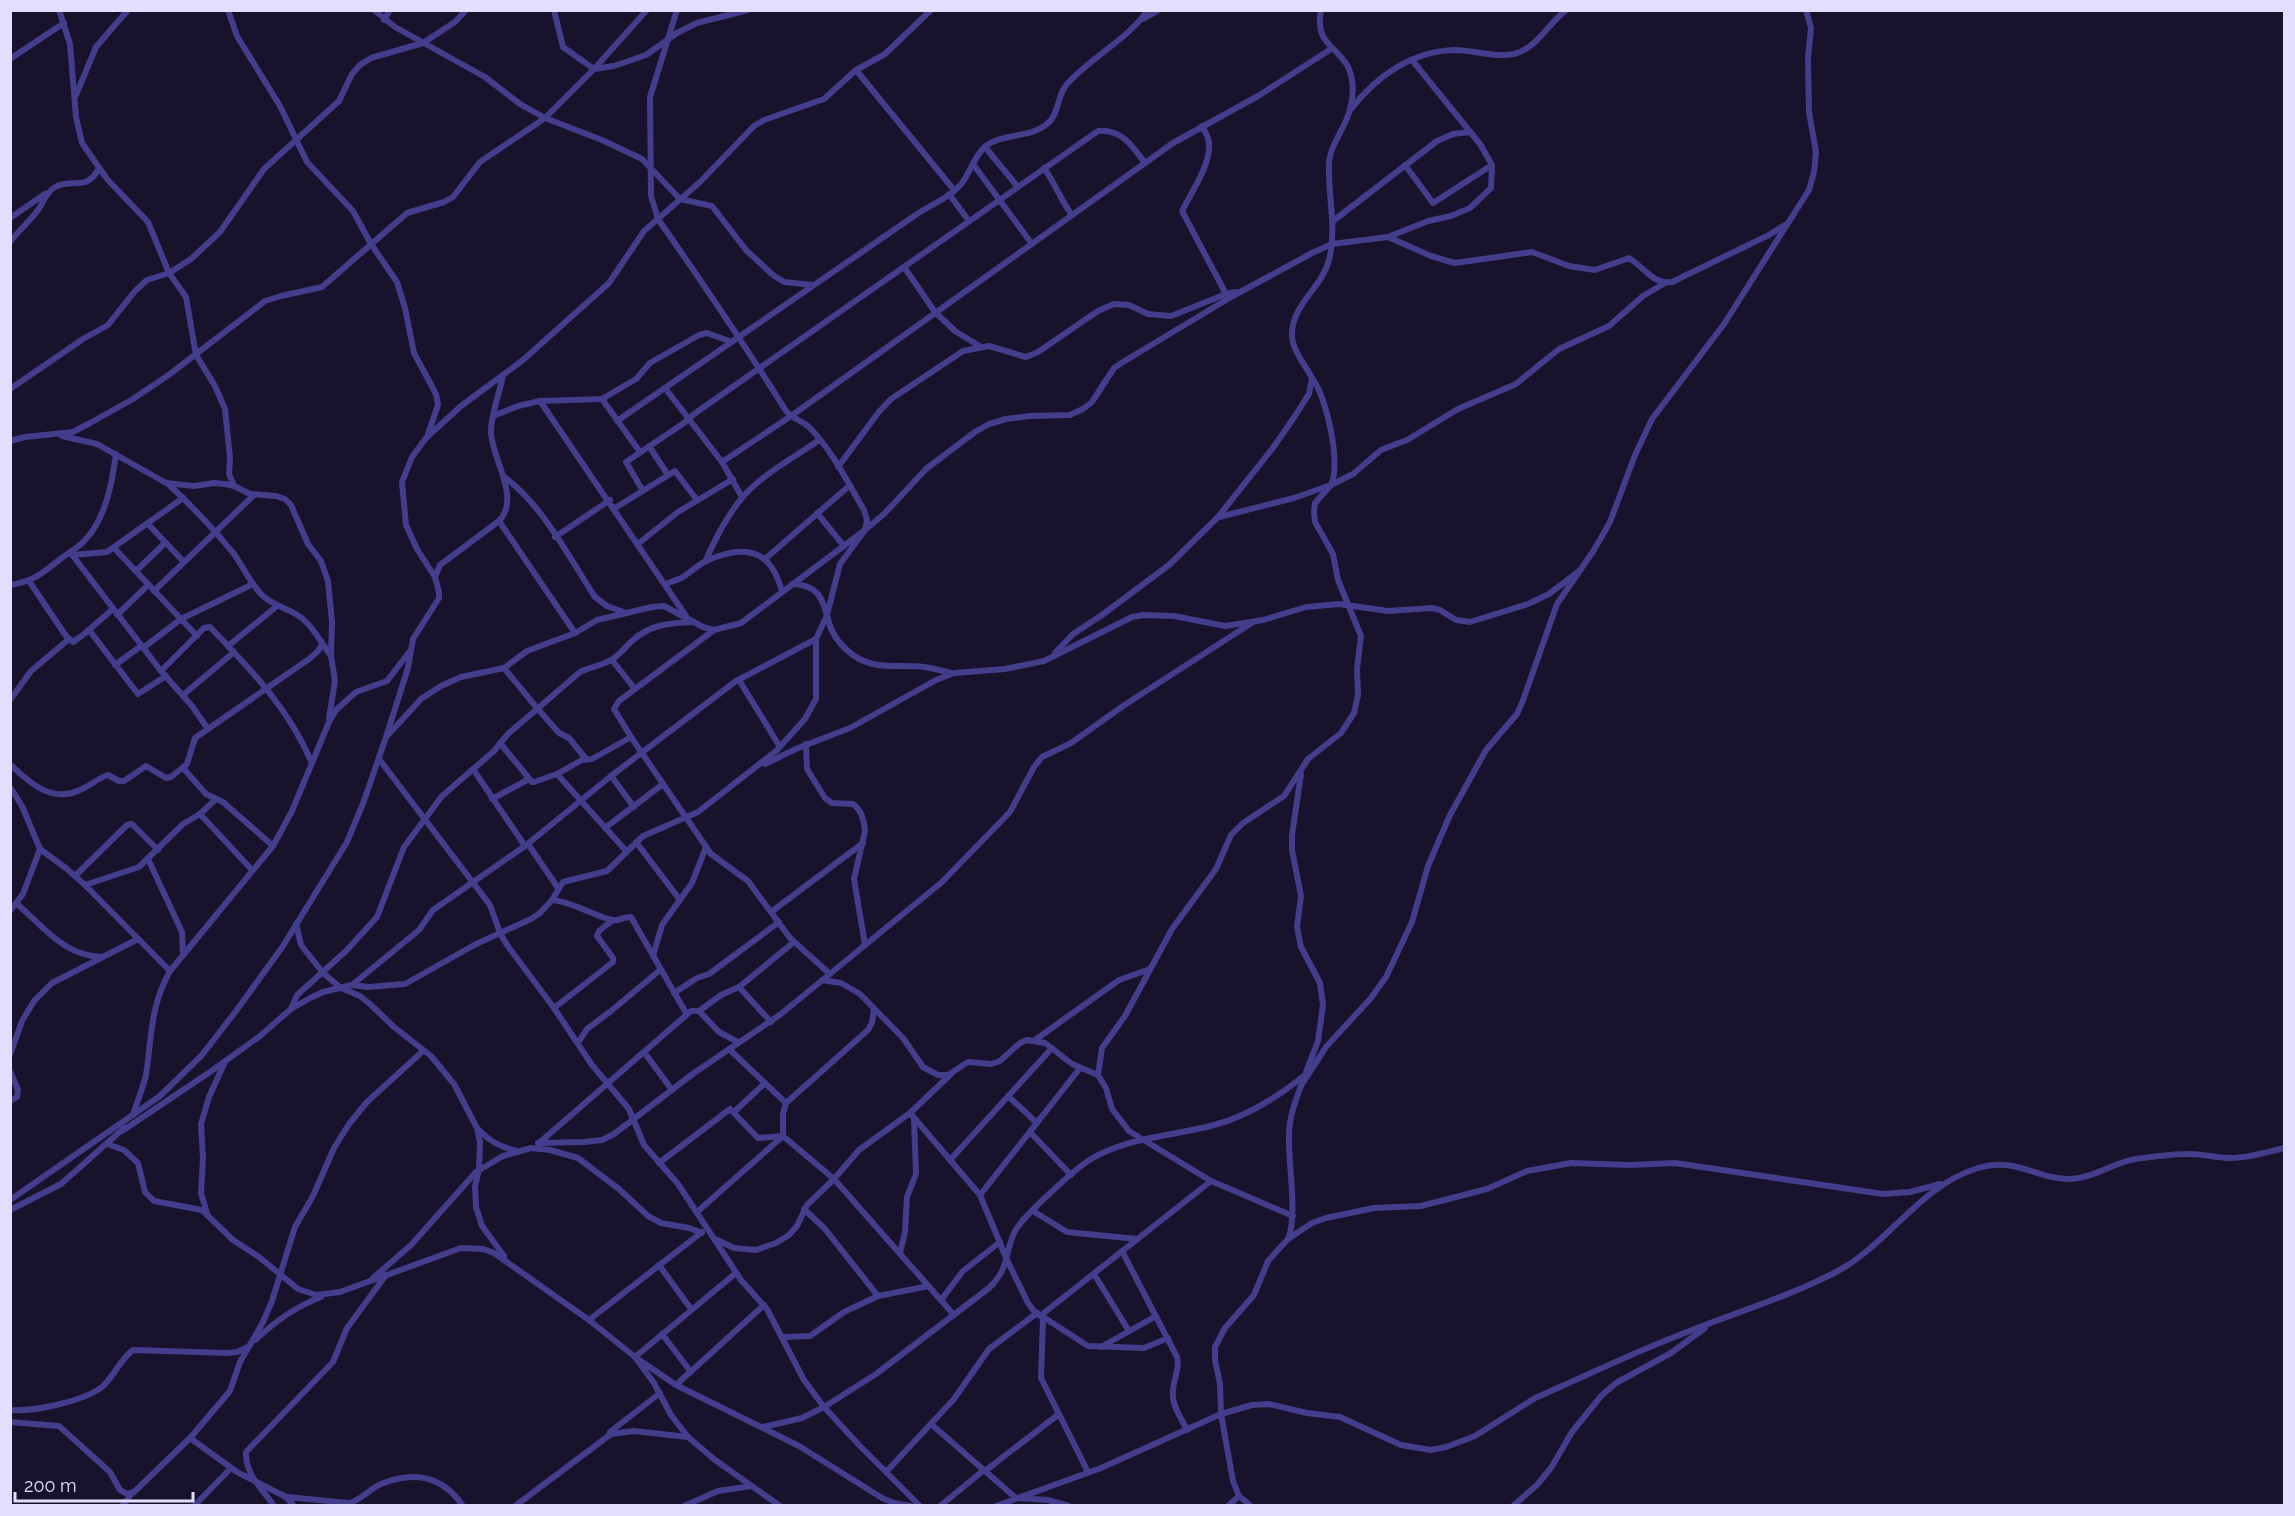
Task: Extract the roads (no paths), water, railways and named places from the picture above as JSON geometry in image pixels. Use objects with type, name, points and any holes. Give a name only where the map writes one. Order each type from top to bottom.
[{"type":"street","points":[[59,10],[70,44],[78,130],[82,143],[99,168],[148,222],[169,273],[186,297],[196,355],[215,386],[225,410],[230,458],[229,474],[234,486]]},
{"type":"street","points":[[75,98],[96,47],[128,10]]},
{"type":"street","points":[[228,10],[237,36],[280,106],[295,140],[314,170],[353,211],[371,244],[397,282],[414,353],[436,394],[438,405],[426,438]]},
{"type":"street","points":[[374,10],[384,20],[485,77],[520,104],[545,118],[642,159],[680,199],[708,203],[712,206],[746,250],[773,275],[784,282],[813,285]]},
{"type":"street","points":[[384,20],[390,10]]},
{"type":"street","points":[[10,389],[83,339],[108,325],[135,291],[147,280],[169,273],[191,260],[220,231],[264,170],[339,101],[352,75],[360,65],[371,58],[423,43],[455,22],[466,10]]},
{"type":"street","points":[[554,10],[563,47],[594,69],[632,61],[646,55],[697,22],[748,10]]},
{"type":"street","points":[[10,441],[25,437],[73,432],[133,399],[196,355],[265,301],[322,287],[407,213],[453,197],[480,162],[545,118],[594,69],[647,10]]},
{"type":"street","points":[[10,1210],[61,1184],[122,1131],[260,1036],[291,1009],[323,992],[352,985],[368,987],[405,984],[477,944],[531,919],[552,900],[558,888],[569,880],[607,871],[649,832],[687,818],[714,801],[780,747],[805,719],[816,699],[816,639],[827,615],[840,564],[865,530],[867,520],[864,510],[838,467],[807,425],[791,417],[657,219],[651,196],[650,98],[677,10]]},
{"type":"street","points":[[10,1200],[160,1096],[202,1055],[236,1011],[296,924],[347,842],[386,737],[408,668],[413,639],[439,598],[440,592],[435,577],[417,549],[406,525],[401,492],[407,465],[426,438],[461,406],[551,337],[582,305],[609,283],[635,240],[754,126],[764,120],[824,99],[856,70],[885,54],[931,10]]},
{"type":"street","points":[[617,421],[916,214],[952,192],[964,180],[985,147],[1046,125],[1051,121],[1064,87],[1073,77],[1121,39],[1148,10]]},
{"type":"street","points":[[1140,21],[1159,10]]},
{"type":"street","points":[[1321,10],[1319,26],[1331,49],[1345,62],[1351,75],[1350,110]]},
{"type":"street","points":[[1098,1075],[1102,1048],[1125,1016],[1172,929],[1216,869],[1232,835],[1243,823],[1284,796],[1318,748],[1341,733],[1354,713],[1358,695],[1357,669],[1362,636],[1338,580],[1333,555],[1315,522],[1314,512],[1315,503],[1331,485],[1335,476],[1334,449],[1327,415],[1316,383],[1292,341],[1293,325],[1298,310],[1329,262],[1333,221],[1330,156],[1350,110],[1362,95],[1393,68],[1437,52],[1456,50],[1490,56],[1515,53],[1534,42],[1566,10]]},
{"type":"street","points":[[1302,1084],[1326,1047],[1371,998],[1386,977],[1412,922],[1428,866],[1442,833],[1486,750],[1516,714],[1522,703],[1557,604],[1610,522],[1635,454],[1652,419],[1693,368],[1724,324],[1809,190],[1816,152],[1809,112],[1808,58],[1811,28],[1806,10]]},
{"type":"street","points":[[10,59],[64,23]]},
{"type":"street","points":[[722,462],[791,417],[1173,143],[1258,96],[1331,49]]},
{"type":"street","points":[[386,737],[421,699],[441,686],[461,677],[504,668],[527,651],[575,633],[597,621],[664,606],[703,627],[714,630],[741,623],[865,530],[885,513],[926,469],[989,424],[1030,416],[1070,415],[1083,410],[1092,402],[1114,368],[1241,291],[1332,244],[1388,237],[1470,208],[1491,188],[1492,165],[1470,132],[1412,60]]},
{"type":"street","points":[[856,70],[952,192],[969,221]]},
{"type":"street","points":[[1202,126],[1209,142],[1209,152],[1196,187],[1182,211],[1226,294]]},
{"type":"street","points":[[643,491],[626,463],[1098,131],[1107,130],[1122,136],[1145,163]]},
{"type":"street","points":[[1333,221],[1437,141],[1453,134],[1470,132]]},
{"type":"street","points":[[985,147],[1017,187]]},
{"type":"street","points":[[973,164],[1032,244]]},
{"type":"street","points":[[1406,165],[1433,202],[1492,165]]},
{"type":"street","points":[[10,218],[62,184],[87,182],[93,178],[99,168]]},
{"type":"street","points":[[1044,168],[1072,215]]},
{"type":"street","points":[[10,242],[39,209],[48,192]]},
{"type":"street","points":[[1218,517],[1294,498],[1331,485],[1353,474],[1381,450],[1407,440],[1458,410],[1516,384],[1559,349],[1609,326],[1643,296],[1665,283],[1672,282],[1788,224]]},
{"type":"street","points":[[1388,237],[1431,256],[1455,263],[1532,252],[1569,266],[1595,270],[1629,258],[1655,279],[1665,283]]},
{"type":"street","points":[[904,267],[935,312],[955,331],[981,347]]},
{"type":"street","points":[[838,467],[891,399],[956,356],[989,346],[1026,357],[1038,352],[1098,311],[1114,304],[1129,305],[1148,314],[1171,316],[1226,294],[1241,291]]},
{"type":"street","points":[[493,416],[518,406],[540,401],[603,399],[636,379],[650,363],[699,335],[707,333],[732,342]]},
{"type":"street","points":[[435,577],[440,565],[504,516],[507,505],[503,476],[491,437],[493,416],[503,375]]},
{"type":"street","points":[[1053,656],[1073,634],[1169,565],[1218,517],[1293,419],[1309,394],[1312,378]]},
{"type":"street","points":[[665,388],[722,462],[742,497]]},
{"type":"street","points":[[603,399],[640,452]]},
{"type":"street","points":[[540,401],[692,621]]},
{"type":"street","points":[[56,435],[97,444],[166,483],[215,532],[235,556],[253,584],[277,606],[303,619],[331,656]]},
{"type":"street","points":[[705,562],[719,532],[742,497],[756,484],[819,440]]},
{"type":"street","points":[[649,446],[668,475]]},
{"type":"street","points":[[10,585],[29,581],[42,574],[71,554],[93,530],[112,482],[116,454]]},
{"type":"street","points":[[615,508],[668,475],[677,472],[696,500]]},
{"type":"street","points":[[503,476],[525,494],[595,597],[607,606],[626,613]]},
{"type":"street","points":[[639,543],[696,500],[733,479]]},
{"type":"street","points":[[166,483],[182,486],[214,483],[234,486],[254,495],[276,496],[285,499],[291,505],[308,544],[321,561],[328,581],[334,688],[329,722]]},
{"type":"street","points":[[765,559],[849,486]]},
{"type":"street","points":[[154,591],[254,495]]},
{"type":"street","points":[[71,554],[103,553],[114,548],[183,498]]},
{"type":"street","points":[[555,537],[610,500]]},
{"type":"street","points":[[817,513],[844,546]]},
{"type":"street","points":[[499,521],[575,633]]},
{"type":"street","points":[[148,524],[183,561]]},
{"type":"street","points":[[136,571],[165,543]]},
{"type":"street","points":[[114,548],[197,636]]},
{"type":"street","points":[[665,584],[682,577],[705,562],[736,553],[752,552],[765,559],[779,582],[782,592]]},
{"type":"street","points":[[71,554],[208,729]]},
{"type":"street","points":[[791,584],[800,584],[814,590],[821,598],[832,631],[843,648],[867,663],[883,667],[925,667],[954,673],[1044,662],[1110,627],[1132,617],[1143,615],[1174,616],[1225,626],[1253,622],[1306,607],[1329,604],[1388,611],[1432,608],[1456,620],[1470,622],[1528,604],[1549,594],[1581,570]]},
{"type":"street","points":[[29,581],[69,639],[75,641],[148,585]]},
{"type":"street","points":[[116,665],[181,619],[253,584]]},
{"type":"street","points":[[228,646],[277,606]]},
{"type":"street","points":[[291,1009],[297,995],[323,973],[377,917],[404,847],[442,796],[508,734],[580,672],[612,660],[637,636],[648,629],[692,621]]},
{"type":"street","points":[[538,1143],[602,1140],[633,1120],[738,1042],[771,1022],[942,882],[1000,824],[1016,803],[1034,767],[1042,757],[1071,743],[1123,706],[1253,622]]},
{"type":"street","points":[[89,630],[138,694],[142,694],[204,628],[210,627],[290,718],[312,763]]},
{"type":"street","points":[[714,630],[619,701],[614,709],[641,753],[706,847],[718,860],[748,881],[794,942],[830,974]]},
{"type":"street","points":[[10,700],[31,671],[69,639]]},
{"type":"street","points":[[352,985],[419,930],[433,910],[526,845],[641,753],[739,680],[816,639]]},
{"type":"street","points":[[10,764],[41,791],[52,794],[80,791],[108,775],[124,781],[146,766],[166,778],[171,777],[189,761],[195,738],[309,659],[322,644]]},
{"type":"street","points":[[122,1131],[133,1115],[145,1077],[153,1010],[170,971],[273,846],[292,811],[336,710],[357,692],[387,681],[410,651]]},
{"type":"street","points":[[183,695],[234,652]]},
{"type":"street","points":[[612,660],[635,689]]},
{"type":"street","points":[[504,668],[559,733],[569,738],[586,759]]},
{"type":"street","points":[[748,774],[806,744],[850,728],[903,697],[954,673]]},
{"type":"street","points":[[739,680],[780,747]]},
{"type":"street","points":[[500,743],[534,782],[557,774],[586,759],[592,759],[631,737]]},
{"type":"street","points":[[806,744],[807,769],[825,798],[832,803],[852,804],[859,811],[865,831],[854,879],[865,945]]},
{"type":"street","points":[[378,759],[490,905],[500,933],[608,1085],[629,1109],[644,1145],[678,1184],[697,1212],[705,1231],[714,1239],[747,1288],[764,1305],[804,1380],[824,1407],[920,1506]]},
{"type":"street","points":[[183,768],[206,794],[223,802],[273,846]]},
{"type":"street","points":[[1288,1239],[1293,1216],[1289,1134],[1294,1104],[1318,1041],[1323,1005],[1320,984],[1301,947],[1297,927],[1301,896],[1292,850],[1292,835],[1303,768]]},
{"type":"street","points":[[473,769],[492,799],[558,888]]},
{"type":"street","points":[[557,774],[627,852]]},
{"type":"street","points":[[611,776],[633,807]]},
{"type":"street","points":[[492,799],[529,779]]},
{"type":"street","points":[[605,828],[663,784]]},
{"type":"street","points":[[11,790],[22,806],[40,849],[85,885],[170,971]]},
{"type":"street","points":[[85,885],[124,874],[139,867],[183,824],[200,814],[216,799]]},
{"type":"street","points":[[200,814],[252,870]]},
{"type":"street","points":[[75,876],[127,825],[132,824],[158,850]]},
{"type":"street","points":[[636,842],[680,900]]},
{"type":"street","points":[[771,912],[863,842]]},
{"type":"street","points":[[652,957],[662,925],[697,874],[706,847]]},
{"type":"street","points":[[10,911],[17,904],[40,849]]},
{"type":"street","points":[[148,859],[182,932],[183,955]]},
{"type":"street","points":[[552,900],[567,902],[613,920]]},
{"type":"street","points":[[17,904],[64,946],[86,956],[106,957]]},
{"type":"street","points":[[554,1008],[613,962],[613,958],[597,936],[599,931],[613,920],[626,916],[631,917],[652,957],[687,1013]]},
{"type":"street","points":[[674,993],[697,978],[709,974],[778,922]]},
{"type":"street","points":[[296,924],[302,945],[323,973],[341,988],[360,996],[441,1065],[454,1084],[477,1128],[486,1138],[501,1147],[518,1151]]},
{"type":"street","points":[[10,1055],[22,1021],[34,1001],[47,988],[80,967],[106,957],[138,939]]},
{"type":"street","points":[[531,1148],[608,1085],[687,1013],[699,1011],[718,997],[739,987],[794,942]]},
{"type":"street","points":[[714,1239],[743,1250],[767,1247],[789,1235],[797,1226],[809,1202],[834,1179],[865,1144],[912,1116],[953,1073],[968,1062],[991,1064],[1000,1061],[1020,1043],[1035,1040],[1119,980],[1150,969]]},
{"type":"street","points":[[578,1043],[586,1029],[660,970]]},
{"type":"street","points":[[822,980],[850,986],[903,1038],[923,1067],[938,1075],[953,1073]]},
{"type":"street","points":[[739,987],[771,1022]]},
{"type":"street","points":[[697,1212],[783,1136],[783,1114],[786,1102],[868,1030],[872,1023],[874,1008]]},
{"type":"street","points":[[699,1011],[719,1032],[738,1042]]},
{"type":"street","points":[[10,1031],[17,1037]]},
{"type":"street","points":[[1035,1040],[1052,1048],[1067,1061],[1098,1075],[1103,1080],[1112,1109],[1129,1131],[1211,1181],[1293,1216]]},
{"type":"street","points":[[950,1160],[1052,1048]]},
{"type":"street","points":[[729,1049],[786,1102]]},
{"type":"street","points":[[122,1506],[133,1492],[190,1438],[230,1391],[240,1362],[263,1322],[295,1227],[313,1196],[330,1157],[349,1124],[368,1102],[423,1051]]},
{"type":"street","points":[[644,1052],[672,1090]]},
{"type":"street","points":[[207,1213],[201,1193],[203,1159],[201,1124],[209,1097],[225,1060]]},
{"type":"street","points":[[980,1195],[1080,1068]]},
{"type":"street","points":[[10,1071],[18,1090],[17,1097],[10,1101]]},
{"type":"street","points":[[763,1427],[802,1418],[824,1407],[876,1374],[954,1315],[999,1278],[1015,1232],[1071,1175],[1093,1158],[1105,1152],[1144,1141],[1232,1119],[1283,1093],[1306,1074]]},
{"type":"street","points":[[734,1112],[765,1083]]},
{"type":"street","points":[[1008,1096],[1037,1123]]},
{"type":"street","points":[[659,1163],[728,1109],[734,1112],[758,1138],[783,1136],[834,1179],[954,1315]]},
{"type":"street","points":[[912,1116],[980,1195],[1028,1303],[1040,1316],[1082,1343],[1101,1348],[1144,1348],[1168,1338]]},
{"type":"street","points":[[900,1253],[905,1232],[907,1197],[916,1174],[912,1116]]},
{"type":"street","points":[[477,1128],[480,1142],[479,1170],[475,1186],[476,1208],[482,1226],[508,1261]]},
{"type":"street","points":[[1030,1132],[1071,1175]]},
{"type":"street","points":[[107,1144],[124,1150],[138,1163],[145,1192],[154,1201],[207,1213],[233,1240],[307,1294],[326,1295]]},
{"type":"street","points":[[371,1281],[411,1245],[479,1170],[497,1159],[531,1148],[550,1150],[578,1158],[619,1189],[648,1216],[661,1223],[705,1231]]},
{"type":"street","points":[[996,1506],[1088,1472],[1221,1414],[1252,1405],[1269,1404],[1307,1413],[1340,1417],[1401,1445],[1416,1449],[1446,1447],[1491,1428],[1522,1404],[1535,1398],[1672,1337],[1775,1300],[1844,1267],[1863,1254],[1943,1184],[1958,1175],[1990,1165],[2012,1166],[2071,1179],[2137,1159],[2186,1154],[2240,1158],[2284,1148]]},
{"type":"street","points":[[1251,1506],[1239,1496],[1233,1481],[1221,1414],[1220,1384],[1215,1354],[1217,1341],[1225,1328],[1254,1295],[1268,1261],[1288,1239],[1312,1223],[1382,1207],[1421,1206],[1487,1189],[1527,1171],[1563,1163],[1630,1165],[1675,1163],[1883,1194],[1910,1192],[1943,1184]]},
{"type":"street","points":[[886,1472],[967,1384],[989,1348],[1040,1316],[1211,1181]]},
{"type":"street","points":[[804,1209],[825,1229],[878,1296]]},
{"type":"street","points":[[1033,1212],[1067,1232],[1137,1239]]},
{"type":"street","points":[[589,1320],[705,1231]]},
{"type":"street","points":[[941,1300],[963,1271],[1000,1242]]},
{"type":"street","points":[[10,1410],[27,1411],[45,1408],[102,1387],[133,1350],[237,1352],[249,1346],[278,1320],[300,1306],[326,1295],[461,1248],[483,1249],[508,1261],[635,1357],[676,1385],[799,1446],[882,1498],[911,1506]]},
{"type":"street","points":[[1122,1251],[1168,1338],[1179,1364],[1172,1392],[1187,1430]]},
{"type":"street","points":[[659,1265],[691,1309]]},
{"type":"street","points":[[635,1357],[736,1273]]},
{"type":"street","points":[[1094,1274],[1129,1331]]},
{"type":"street","points":[[274,1506],[248,1471],[246,1452],[333,1362],[347,1328],[386,1275]]},
{"type":"street","points":[[783,1337],[810,1336],[844,1312],[878,1296],[929,1286]]},
{"type":"street","points":[[676,1385],[764,1305]]},
{"type":"street","points":[[1040,1316],[1041,1378],[1088,1472]]},
{"type":"street","points":[[1101,1348],[1156,1316]]},
{"type":"street","points":[[1513,1506],[1537,1485],[1551,1468],[1572,1432],[1601,1396],[1616,1383],[1671,1353],[1710,1324]]},
{"type":"street","points":[[662,1334],[691,1372]]},
{"type":"street","points":[[635,1357],[660,1393],[671,1415],[688,1437],[715,1460],[780,1506]]},
{"type":"street","points":[[515,1506],[660,1393]]},
{"type":"street","points":[[940,1506],[1059,1414]]},
{"type":"street","points":[[10,1422],[59,1426],[110,1472],[120,1490],[127,1494],[133,1492]]},
{"type":"street","points":[[931,1424],[1013,1499]]},
{"type":"street","points":[[605,1436],[623,1431],[634,1431],[688,1437]]},
{"type":"street","points":[[190,1438],[231,1468],[286,1497],[294,1506]]},
{"type":"street","points":[[194,1506],[231,1468]]},
{"type":"street","points":[[286,1497],[349,1503],[380,1485],[415,1477],[440,1483],[453,1491],[463,1506]]},
{"type":"street","points":[[684,1506],[718,1491],[752,1486]]},
{"type":"street","points":[[1228,1506],[1239,1496]]},
{"type":"street","points":[[1003,1506],[1013,1499],[1048,1500],[1069,1506]]}]
